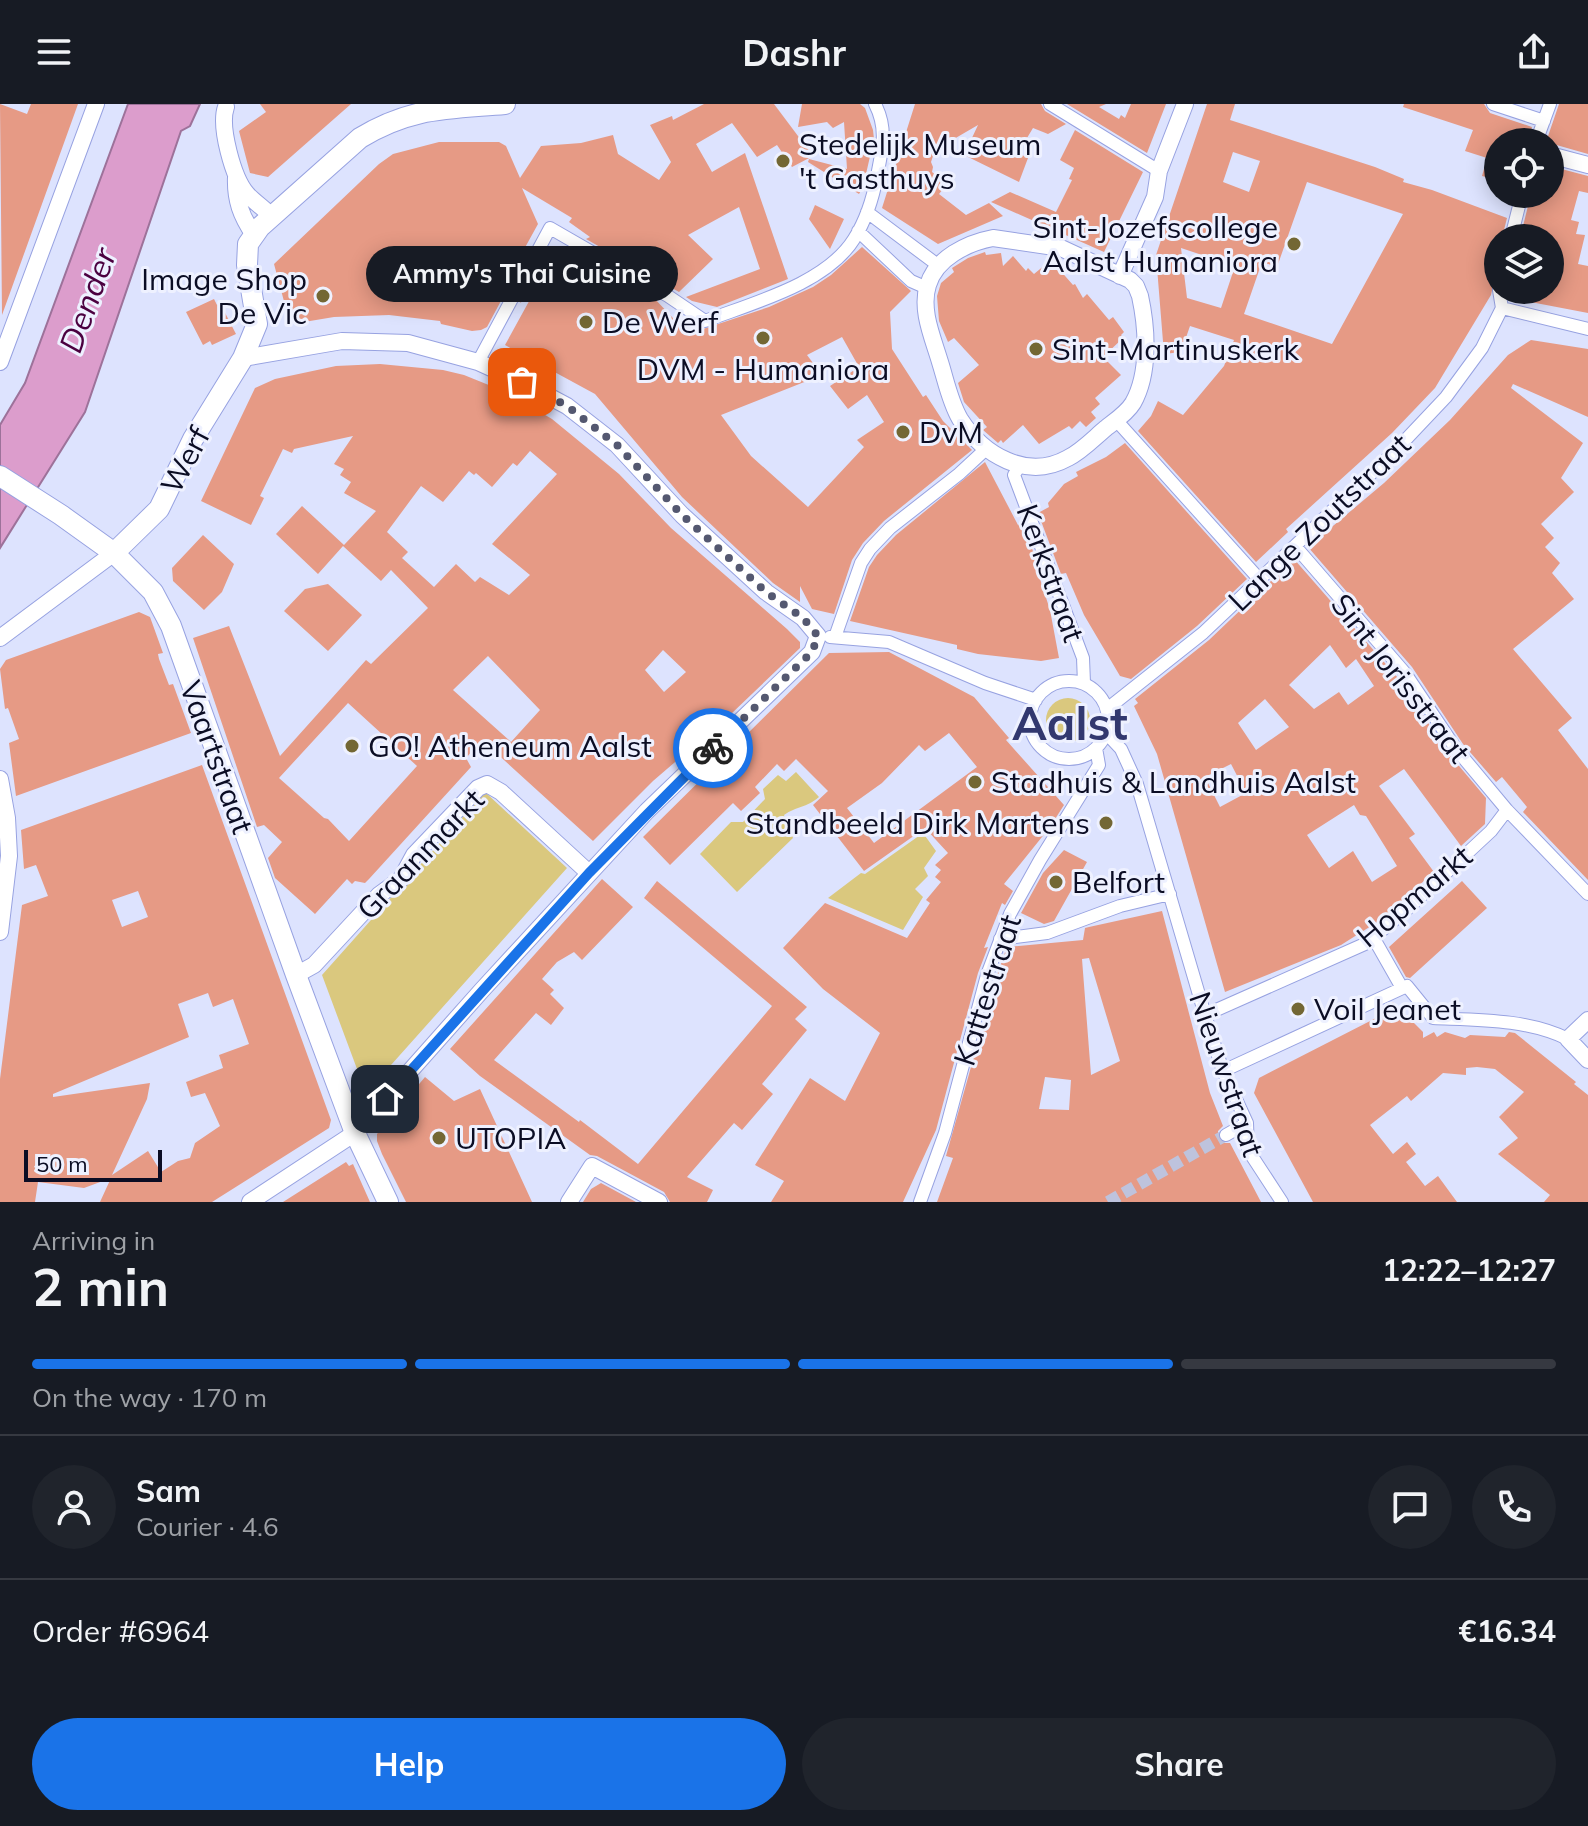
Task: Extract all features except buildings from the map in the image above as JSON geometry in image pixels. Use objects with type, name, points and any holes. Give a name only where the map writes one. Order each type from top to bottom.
[{"type":"street","points":[[0,362],[96,104]]},
{"type":"street","points":[[262,226],[360,138],[378,126],[403,115],[505,104]]},
{"type":"street","points":[[1050,104],[1159,171]]},
{"type":"street","points":[[1120,276],[1155,197],[1159,171],[1185,104]]},
{"type":"street","points":[[1493,104],[1544,121]]},
{"type":"street","points":[[1541,128],[1550,104]]},
{"type":"street","points":[[478,362],[550,228],[668,296],[705,321],[805,281],[822,271],[854,240],[872,199],[885,134],[878,105]]},
{"type":"street","points":[[226,107],[222,116],[236,175],[262,226]]},
{"type":"street","points":[[1564,159],[1588,165]]},
{"type":"street","points":[[236,175],[235,196],[243,220],[262,226]]},
{"type":"street","points":[[867,212],[939,266]]},
{"type":"street","name":"Werf","points":[[114,553],[159,509],[193,439],[243,358],[257,324],[247,265],[248,244],[262,226]]},
{"type":"street","points":[[858,231],[911,281],[927,288]]},
{"type":"street","points":[[993,238],[1061,248],[1120,276],[1136,286],[1140,296],[1145,360],[1132,403],[1116,420],[1066,460],[1041,466],[1020,465],[1005,461],[986,449],[961,420],[953,404],[927,318],[927,288],[931,276],[962,247],[993,238]]},
{"type":"street","points":[[1501,304],[1502,308],[1588,329]]},
{"type":"street","name":"Lange Zoutstraat","points":[[1107,709],[1174,658],[1394,452],[1446,397],[1482,348],[1502,308]]},
{"type":"street","points":[[243,358],[342,341],[408,343],[478,362],[567,406],[617,445],[682,515],[766,592],[826,636],[889,642],[985,683],[1036,700]]},
{"type":"street","points":[[1116,420],[1260,580]]},
{"type":"street","points":[[250,1202],[355,1133],[647,811],[812,652],[826,636],[870,549],[890,528],[986,449]]},
{"type":"street","name":"Kerkstraat","points":[[1020,465],[1014,475],[1083,658],[1084,683]]},
{"type":"street","points":[[0,476],[114,553],[0,638]]},
{"type":"street","name":"Sint Jorisstraat","points":[[1295,546],[1405,673],[1456,749],[1507,810]]},
{"type":"street","name":"Vaartstraat","points":[[114,553],[153,592],[171,626],[296,975]]},
{"type":"street","points":[[1062,681],[1084,683],[1102,698],[1107,709],[1106,733],[1096,748],[1080,757],[1052,755],[1034,737],[1030,725],[1036,700],[1042,691],[1062,681]]},
{"type":"street","name":"Nieuwstraat","points":[[1106,733],[1121,749],[1137,784],[1223,1071],[1247,1123],[1248,1150],[1282,1202]]},
{"type":"street","name":"Kattestraat","points":[[920,1202],[945,1133],[987,975],[1000,939],[1014,904],[1099,765],[1096,748]]},
{"type":"street","points":[[0,779],[7,818],[9,856],[0,932]]},
{"type":"street","name":"Graanmarkt","points":[[296,975],[314,965],[379,895],[401,879],[414,855],[478,788],[487,784],[501,792],[589,873]]},
{"type":"street","points":[[1507,810],[1588,894]]},
{"type":"street","name":"Hopmarkt","points":[[1205,1015],[1367,943],[1491,831],[1507,810]]},
{"type":"street","points":[[1000,939],[1047,933],[1120,906],[1170,894]]},
{"type":"street","points":[[1373,937],[1402,988],[1407,986],[1433,1018],[1506,1022],[1549,1030],[1568,1039],[1588,1060]]},
{"type":"street","points":[[296,975],[355,1133],[388,1202]]},
{"type":"street","name":"Hopmarkt","points":[[1223,1071],[1402,988]]},
{"type":"street","points":[[1568,1039],[1588,1020]]},
{"type":"street","points":[[1226,1135],[1247,1123]]},
{"type":"street","points":[[569,1202],[592,1166],[659,1202]]},
{"type":"shaded area","points":[[1068,698],[1083,705],[1090,720],[1083,735],[1068,742],[1053,735],[1046,720],[1053,705]]},
{"type":"shaded area","points":[[796,772],[819,797],[784,815],[793,838],[737,892],[700,854],[731,822],[743,822],[765,799],[763,789],[778,775],[786,781]]},
{"type":"shaded area","points":[[485,792],[567,868],[366,1093],[322,975]]},
{"type":"shaded area","points":[[923,833],[936,851],[924,868],[928,876],[915,889],[923,897],[903,930],[828,898],[861,873],[865,874]]},
{"type":"water","name":"Dender","points":[[128,104],[200,104],[190,126],[181,131],[85,412],[0,548],[0,425],[25,383]]},
{"type":"tunnel","points":[[1108,1202],[1226,1135]]},
{"type":"way so far","points":[[522,382],[567,406],[617,445],[682,515],[766,592],[803,618],[818,636],[812,652],[713,748]]},
{"type":"place","name":"Stedelijk Museum 't Gasthuys","points":[[783,161]]},
{"type":"place","name":"Sint-Jozefscollege Aalst Humaniora","points":[[1294,244]]},
{"type":"place","name":"Image Shop De Vic","points":[[323,296]]},
{"type":"place","name":"De Werf","points":[[586,322]]},
{"type":"place","name":"DVM - Humaniora","points":[[763,338]]},
{"type":"place","name":"Sint-Martinuskerk","points":[[1036,349]]},
{"type":"place","name":"Ammy's Thai Cuisine","points":[[522,382]]},
{"type":"place","name":"DvM","points":[[903,432]]},
{"type":"place","name":"GO! Atheneum Aalst","points":[[352,746]]},
{"type":"place","name":"Stadhuis & Landhuis Aalst","points":[[975,782]]},
{"type":"place","name":"Standbeeld Dirk Martens","points":[[1106,823]]},
{"type":"place","name":"Belfort","points":[[1056,882]]},
{"type":"place","name":"Voil Jeanet","points":[[1298,1009]]},
{"type":"place","name":"UTOPIA","points":[[439,1138]]},
{"type":"district","name":"Aalst","points":[[1070,723]]},
{"type":"route","points":[[385,1099],[589,873],[647,811],[713,748]]}]
